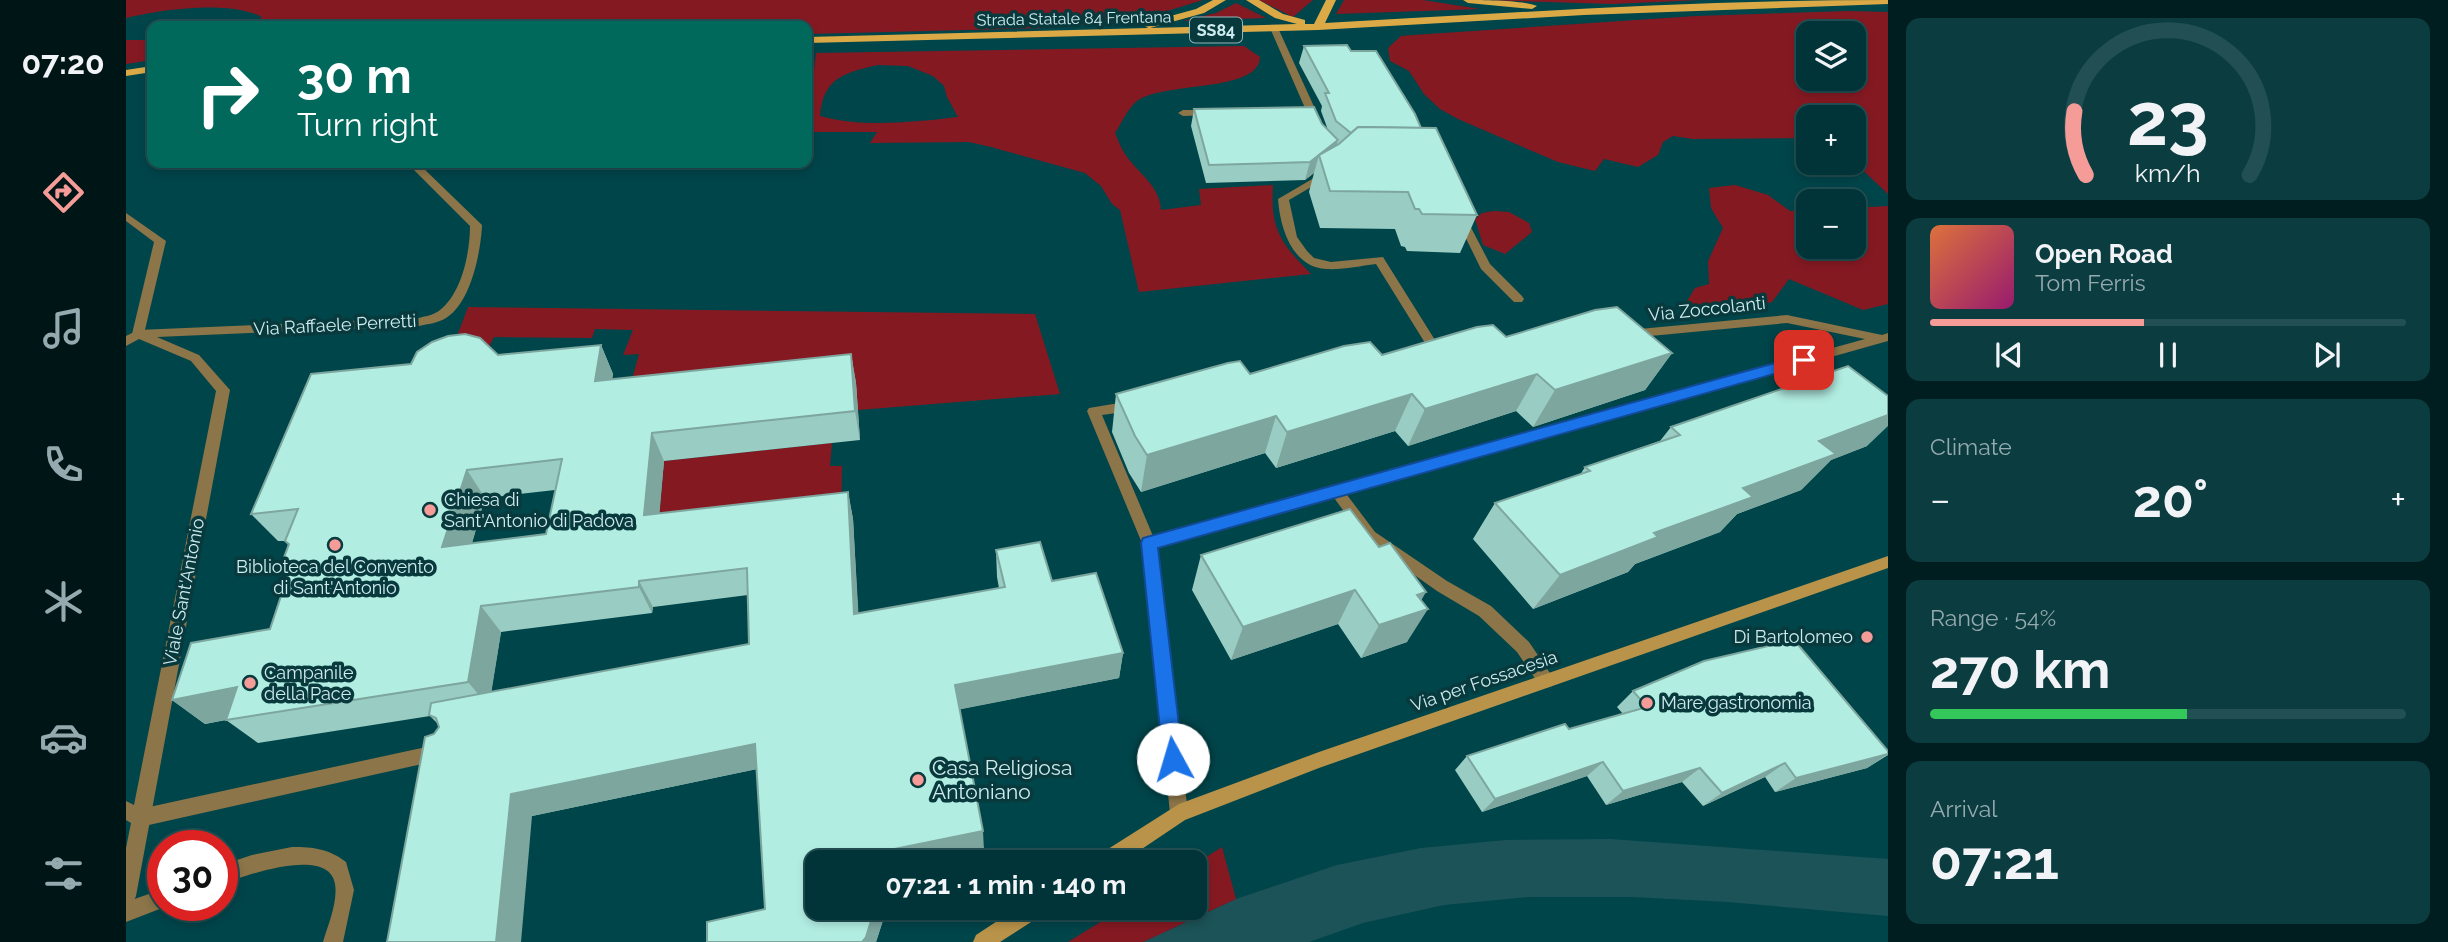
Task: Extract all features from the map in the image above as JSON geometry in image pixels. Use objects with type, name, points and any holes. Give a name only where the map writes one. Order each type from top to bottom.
[{"type":"main road","points":[[1115,33],[1200,11],[1221,0]]},
{"type":"main road","points":[[1251,0],[1279,16],[1318,27],[1331,0]]},
{"type":"main road","points":[[1468,0],[1584,12]]},
{"type":"main road","name":"Strada Statale 84 Frentana","points":[[812,40],[1318,27],[1584,12],[1888,1]]},
{"type":"main road","points":[[126,73],[147,70]]},
{"type":"street","points":[[1274,28],[1321,131]]},
{"type":"street","points":[[1299,112],[1312,112]]},
{"type":"street","points":[[1183,113],[1222,113]]},
{"type":"street","points":[[1337,164],[1323,177],[1283,199],[1283,211],[1296,245],[1318,264],[1379,260],[1442,360]]},
{"type":"street","name":"Via Raffaele Perretti","points":[[132,338],[419,322],[445,314],[463,285],[477,243],[476,225],[417,168]]},
{"type":"street","points":[[1456,207],[1485,267],[1518,299]]},
{"type":"street","points":[[126,216],[160,241],[132,338]]},
{"type":"street","name":"Via Zoccolanti","points":[[1621,335],[1787,318],[1885,338]]},
{"type":"street","name":"Viale Sant'Antonio","points":[[126,896],[133,814],[223,390],[195,358],[132,338]]},
{"type":"street","points":[[1149,543],[1885,338]]},
{"type":"street","points":[[1147,403],[1094,411],[1149,543],[1179,813]]},
{"type":"street","points":[[1336,491],[1370,536],[1442,586],[1485,611],[1523,648],[1546,681]]},
{"type":"street","name":"Via per Fossacesia","points":[[1124,850],[1179,813],[1319,760],[1888,562]]},
{"type":"street","points":[[133,814],[451,749]]},
{"type":"street","points":[[238,870],[291,855],[316,855],[336,864],[345,883],[333,942]]},
{"type":"street","points":[[126,912],[147,904]]},
{"type":"street","points":[[984,942],[1017,920]]},
{"type":"shaded area","points":[[126,0],[1203,0],[1138,20],[1044,28],[812,34],[812,21],[258,21],[262,17],[214,7],[176,9],[126,18]]},
{"type":"shaded area","points":[[1259,0],[1313,0],[1293,17]]},
{"type":"shaded area","points":[[1344,0],[1423,0],[1480,9],[1336,14]]},
{"type":"shaded area","points":[[1485,0],[1700,0],[1612,4]]},
{"type":"shaded area","points":[[1236,3],[1266,18],[1183,21],[1216,13]]},
{"type":"shaded area","points":[[1888,12],[1888,194],[1866,173],[1866,105],[1796,105],[1796,138],[1693,139],[1673,136],[1663,142],[1658,155],[1638,167],[1604,159],[1595,171],[1558,162],[1440,109],[1424,94],[1409,71],[1390,61],[1388,48],[1401,36],[1696,16]]},
{"type":"shaded area","points":[[126,40],[147,40],[147,61],[126,64]]},
{"type":"shaded area","points":[[1244,46],[1260,57],[1256,68],[1244,76],[1228,81],[1150,95],[1134,104],[1115,133],[1125,154],[1157,193],[1161,210],[1201,205],[1199,189],[1273,185],[1273,214],[1280,235],[1311,274],[1139,292],[1120,210],[1112,204],[1101,186],[1085,173],[969,142],[870,143],[877,132],[812,132],[812,88],[816,53]],"holes":[[[877,65],[908,66],[933,76],[944,86],[958,117],[871,123],[820,116],[822,103],[831,85],[837,79],[855,71]]]},
{"type":"shaded area","points":[[1735,185],[1768,195],[1790,211],[1796,211],[1796,259],[1866,259],[1866,207],[1888,206],[1888,304],[1863,310],[1789,279],[1772,302],[1745,310],[1696,310],[1687,301],[1695,288],[1709,284],[1708,261],[1723,228],[1711,208],[1709,188]]},
{"type":"shaded area","points":[[1509,212],[1529,223],[1532,232],[1505,254],[1483,245],[1475,219],[1482,213]]},
{"type":"shaded area","points":[[468,307],[1035,314],[1060,394],[858,410],[854,376],[628,394],[639,354],[623,355],[633,330],[595,329],[592,338],[494,337],[481,363],[442,376]]},
{"type":"shaded area","points":[[832,443],[830,466],[842,466],[841,521],[657,543],[664,461]]},
{"type":"shaded area","points":[[1610,839],[1888,859],[1888,916],[1728,902],[1632,897],[1528,897],[1444,905],[1363,923],[1309,942],[1143,942],[1191,920],[1207,920],[1207,912],[1236,899],[1337,865],[1421,848],[1506,840]]},
{"type":"shaded area","points":[[1222,847],[1236,899],[1207,912],[1207,856]]},
{"type":"shaded area","points":[[1104,920],[1191,920],[1143,942],[1068,942]]},
{"type":"building","points":[[1347,45],[1351,51],[1376,51],[1421,128],[1358,127],[1351,133],[1336,121],[1325,93],[1329,93],[1304,46]]},
{"type":"building","points":[[1314,107],[1322,124],[1338,140],[1310,162],[1209,165],[1194,109]]},
{"type":"building","points":[[1358,127],[1436,128],[1477,215],[1422,214],[1419,209],[1415,209],[1408,192],[1330,191],[1319,155],[1339,144]]},
{"type":"building","points":[[1617,307],[1672,353],[1555,390],[1537,374],[1425,409],[1412,394],[1287,432],[1276,416],[1147,455],[1116,394],[1228,363],[1240,361],[1250,374],[1344,346],[1370,342],[1382,355],[1477,327],[1493,325],[1506,337],[1595,310]]},
{"type":"building","points":[[465,334],[480,338],[498,355],[601,345],[595,381],[851,354],[855,411],[652,433],[644,515],[848,492],[854,614],[1005,587],[996,550],[1040,542],[1052,581],[1096,573],[1123,653],[955,685],[983,831],[894,850],[805,850],[805,920],[871,920],[862,942],[707,942],[707,922],[765,909],[755,744],[511,794],[496,942],[387,942],[425,737],[434,734],[439,727],[436,718],[429,715],[431,703],[749,644],[747,568],[639,581],[639,587],[481,606],[468,682],[226,720],[237,687],[172,700],[191,643],[270,629],[288,575],[280,568],[289,544],[285,541],[298,509],[251,514],[311,374],[411,364],[417,352],[432,342]],"holes":[[[562,459],[546,534],[442,547],[467,470]]]},
{"type":"building","points":[[1848,366],[1888,396],[1888,415],[1819,441],[1836,454],[1743,488],[1753,497],[1654,533],[1658,537],[1560,575],[1495,503],[1590,471],[1585,467],[1680,435],[1671,427]]},
{"type":"building","points":[[1350,509],[1379,547],[1390,543],[1426,592],[1417,595],[1428,609],[1379,625],[1355,590],[1243,627],[1201,555]]},
{"type":"building","points":[[1794,640],[1888,754],[1796,778],[1785,763],[1722,793],[1700,768],[1623,791],[1603,762],[1495,799],[1467,756],[1565,724],[1569,729],[1647,707],[1633,691],[1704,661]]},
{"type":"place","name":"Chiesa di Sant'Antonio di Padova","points":[[430,510]]},
{"type":"place","name":"Biblioteca del Convento di Sant'Antonio","points":[[335,545]]},
{"type":"place","name":"Di Bartolomeo","points":[[1867,637]]},
{"type":"place","name":"Campanile della Pace","points":[[250,683]]},
{"type":"place","name":"Mare gastronomia","points":[[1647,703]]},
{"type":"place","name":"Casa Religiosa Antoniano","points":[[918,780]]},
{"type":"route","points":[[1173,759],[1149,543],[1804,360]]}]
